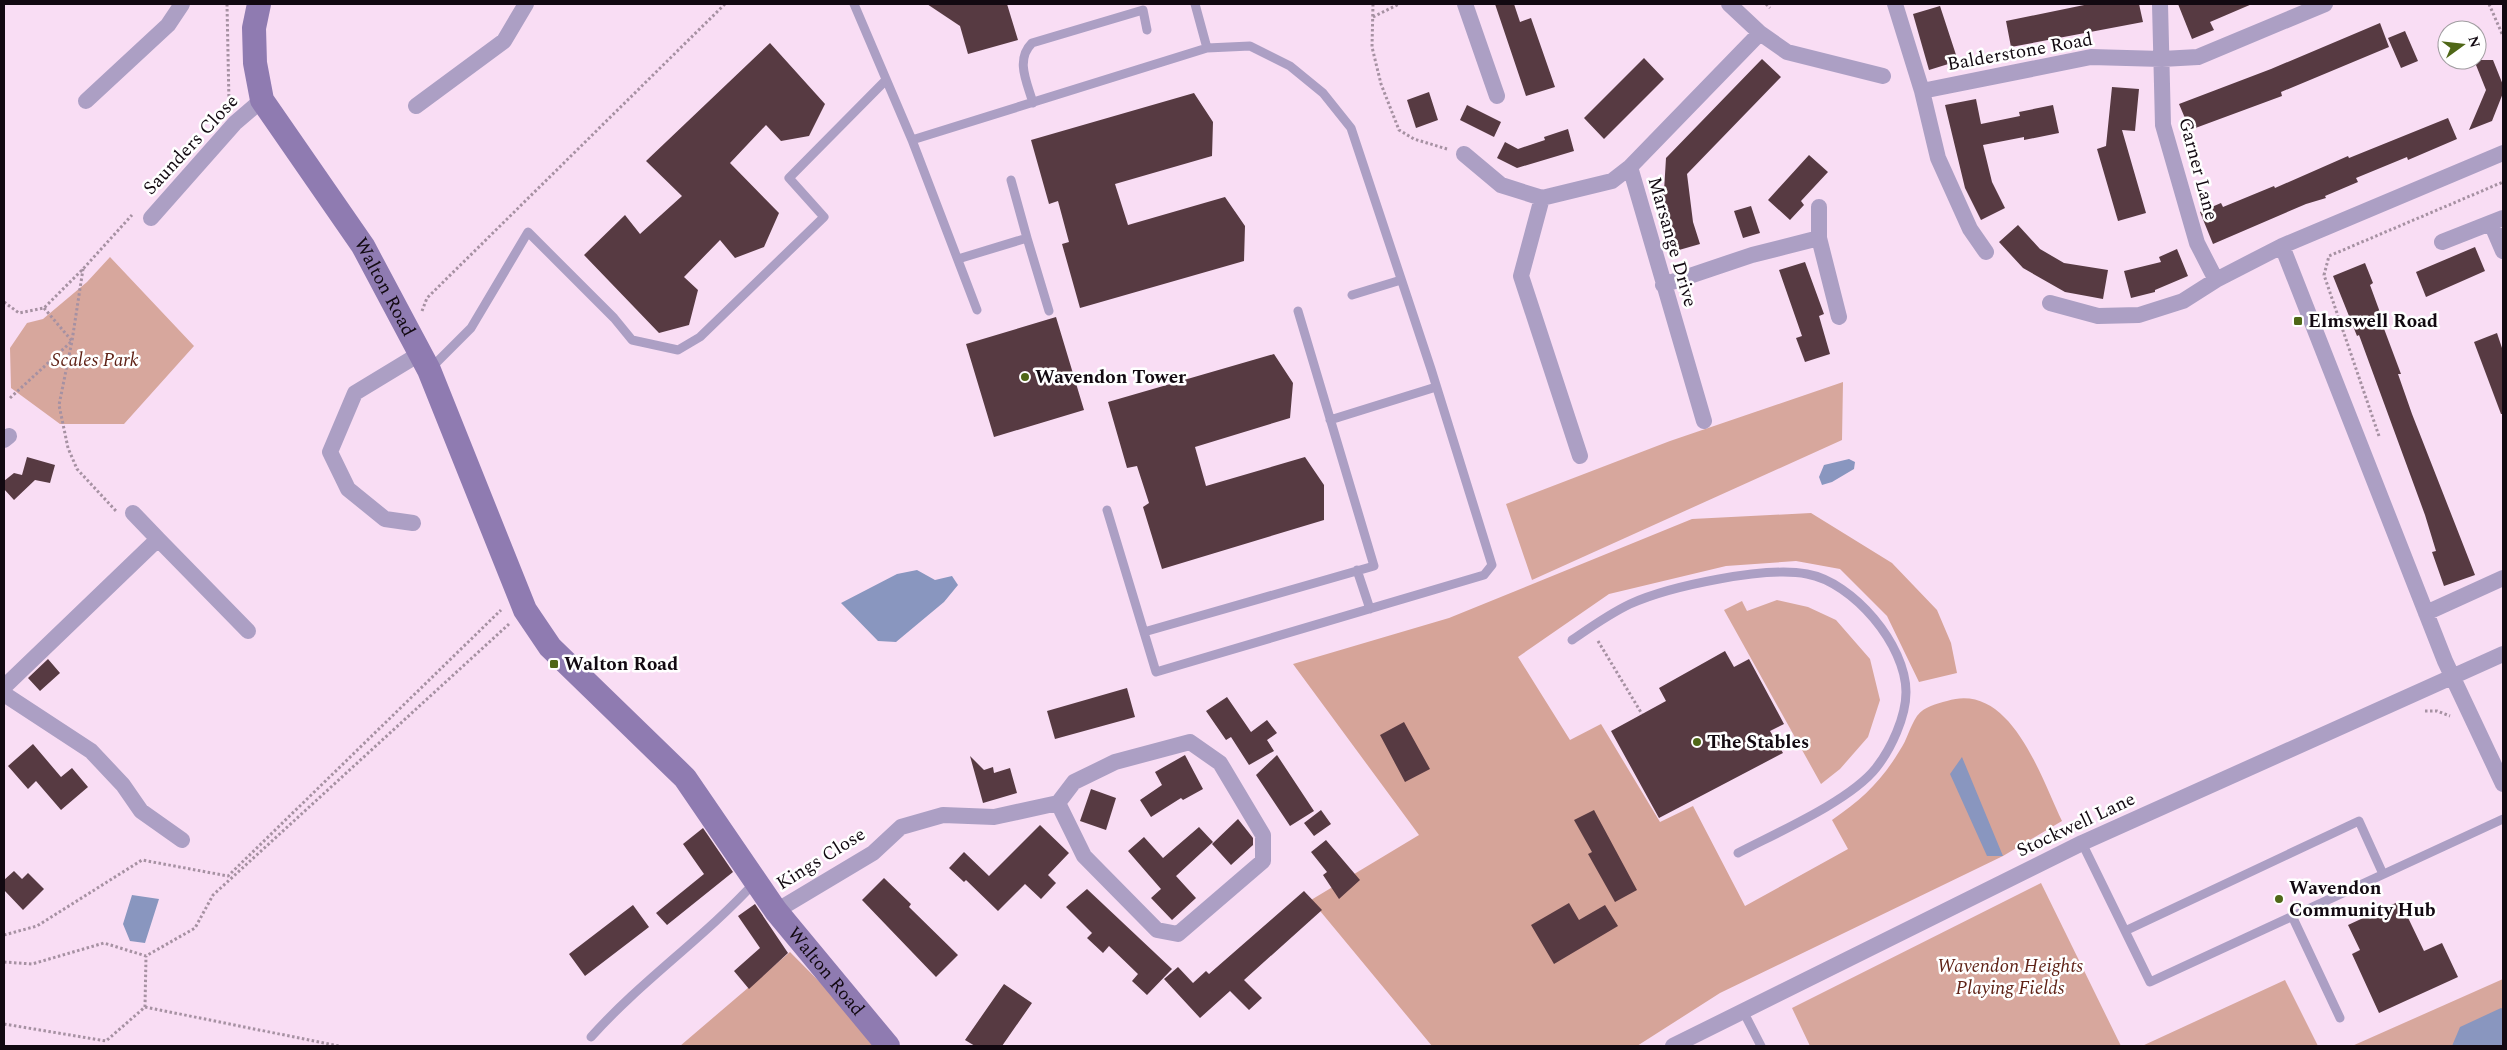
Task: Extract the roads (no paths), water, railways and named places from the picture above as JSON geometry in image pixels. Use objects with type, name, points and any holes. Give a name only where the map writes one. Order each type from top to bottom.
[{"type":"street","points":[[86,101],[168,25],[182,4]]},
{"type":"street","name":"Walton Road","points":[[259,4],[254,28],[254,55],[262,100],[363,246],[421,353],[521,602],[550,647],[685,778],[776,911],[888,1046]]},
{"type":"street","points":[[416,106],[504,41],[526,4]]},
{"type":"street","points":[[1465,4],[1497,96]]},
{"type":"street","points":[[1729,4],[1760,33],[1787,52],[1883,76]]},
{"type":"street","points":[[1895,4],[1922,91],[1938,158],[1970,229],[1986,252]]},
{"type":"street","name":"Garner Lane","points":[[2160,4],[2163,125],[2198,244],[2216,280]]},
{"type":"street","name":"Balderstone Road","points":[[1922,91],[2091,57],[2162,59],[2198,57],[2325,4]]},
{"type":"street","name":"Marsange Drive","points":[[1704,421],[1630,167],[1760,33]]},
{"type":"street","name":"Saunders Close","points":[[151,218],[235,123],[262,100]]},
{"type":"street","points":[[2050,303],[2098,316],[2139,315],[2183,302],[2216,280],[2282,246],[2503,152]]},
{"type":"street","points":[[1464,154],[1501,185],[1542,198],[1612,181],[1630,167]]},
{"type":"street","points":[[1542,198],[1521,276],[1580,456]]},
{"type":"street","points":[[1819,206],[1819,238],[1839,317]]},
{"type":"street","points":[[2442,242],[2497,220],[2503,251]]},
{"type":"street","points":[[1663,285],[1752,255],[1819,238]]},
{"type":"street","points":[[2282,246],[2426,612],[2453,676],[2503,784]]},
{"type":"street","points":[[413,523],[385,519],[348,489],[330,452],[355,393],[421,353]]},
{"type":"street","points":[[134,513],[248,632]]},
{"type":"street","points":[[4,687],[158,539]]},
{"type":"street","points":[[2426,612],[2503,578]]},
{"type":"street","name":"Stockwell Lane","points":[[1673,1046],[2082,843],[2503,654]]},
{"type":"street","points":[[4,694],[91,751],[124,785],[141,811],[182,840]]},
{"type":"street","points":[[1190,742],[1220,763],[1263,835],[1263,861],[1178,934],[1157,930],[1084,856],[1058,803],[1074,782],[1115,762],[1190,742]]},
{"type":"street","name":"Kings Close","points":[[776,911],[873,853],[901,827],[943,815],[994,817],[1058,803]]},
{"type":"lane","points":[[854,4],[912,140],[977,310]]},
{"type":"lane","points":[[1195,4],[1207,48]]},
{"type":"lane","points":[[1032,103],[1022,62],[1026,50],[1032,43],[1142,10],[1148,30]]},
{"type":"lane","points":[[912,140],[1207,48],[1250,46],[1290,66],[1323,93],[1351,128],[1492,565],[1484,574],[1156,672],[1108,510]]},
{"type":"lane","points":[[421,353],[471,328],[528,232],[614,318],[632,340],[678,350],[700,336],[824,217],[789,178],[886,80]]},
{"type":"lane","points":[[1011,180],[1049,311]]},
{"type":"lane","points":[[958,259],[1027,238]]},
{"type":"lane","points":[[1352,295],[1401,280]]},
{"type":"lane","points":[[1144,632],[1374,566],[1298,311]]},
{"type":"lane","points":[[1330,420],[1436,387]]},
{"type":"lane","points":[[1357,570],[1370,609]]},
{"type":"lane","points":[[1572,640],[1590,627],[1632,603],[1674,589],[1750,573],[1782,571],[1809,574],[1831,583],[1852,597],[1875,620],[1894,649],[1903,668],[1906,692],[1899,725],[1875,769],[1861,783],[1819,810],[1738,853]]},
{"type":"lane","points":[[2082,843],[2150,982],[2503,819]]},
{"type":"lane","points":[[2125,931],[2359,821],[2383,874]]},
{"type":"lane","points":[[591,1037],[620,1004],[730,909],[756,881]]},
{"type":"lane","points":[[2292,916],[2340,1018]]},
{"type":"lane","points":[[1743,1011],[1761,1046]]},
{"type":"water","points":[[1849,459],[1855,462],[1854,469],[1832,482],[1822,485],[1819,477],[1824,465]]},
{"type":"water","points":[[917,570],[935,580],[952,576],[958,585],[944,602],[896,642],[878,641],[841,603],[897,574]]},
{"type":"water","points":[[1962,757],[2003,856],[1987,856],[1950,774]]},
{"type":"water","points":[[132,895],[159,899],[145,943],[130,941],[123,924]]},
{"type":"water","points":[[2501,1008],[2503,1009],[2503,1046],[2452,1046],[2460,1027]]},
{"type":"place","name":"Elmswell Road","points":[[2298,321]]},
{"type":"place","name":"Wavendon Tower","points":[[1025,377]]},
{"type":"place","name":"Walton Road","points":[[554,664]]},
{"type":"place","name":"The Stables","points":[[1697,742]]},
{"type":"place","name":"Wavendon Community Hub","points":[[2279,899]]},
{"type":"park label","name":"Scales Park","points":[[95,360]]},
{"type":"park label","name":"Wavendon Heights Playing Fields","points":[[2010,977]]}]
